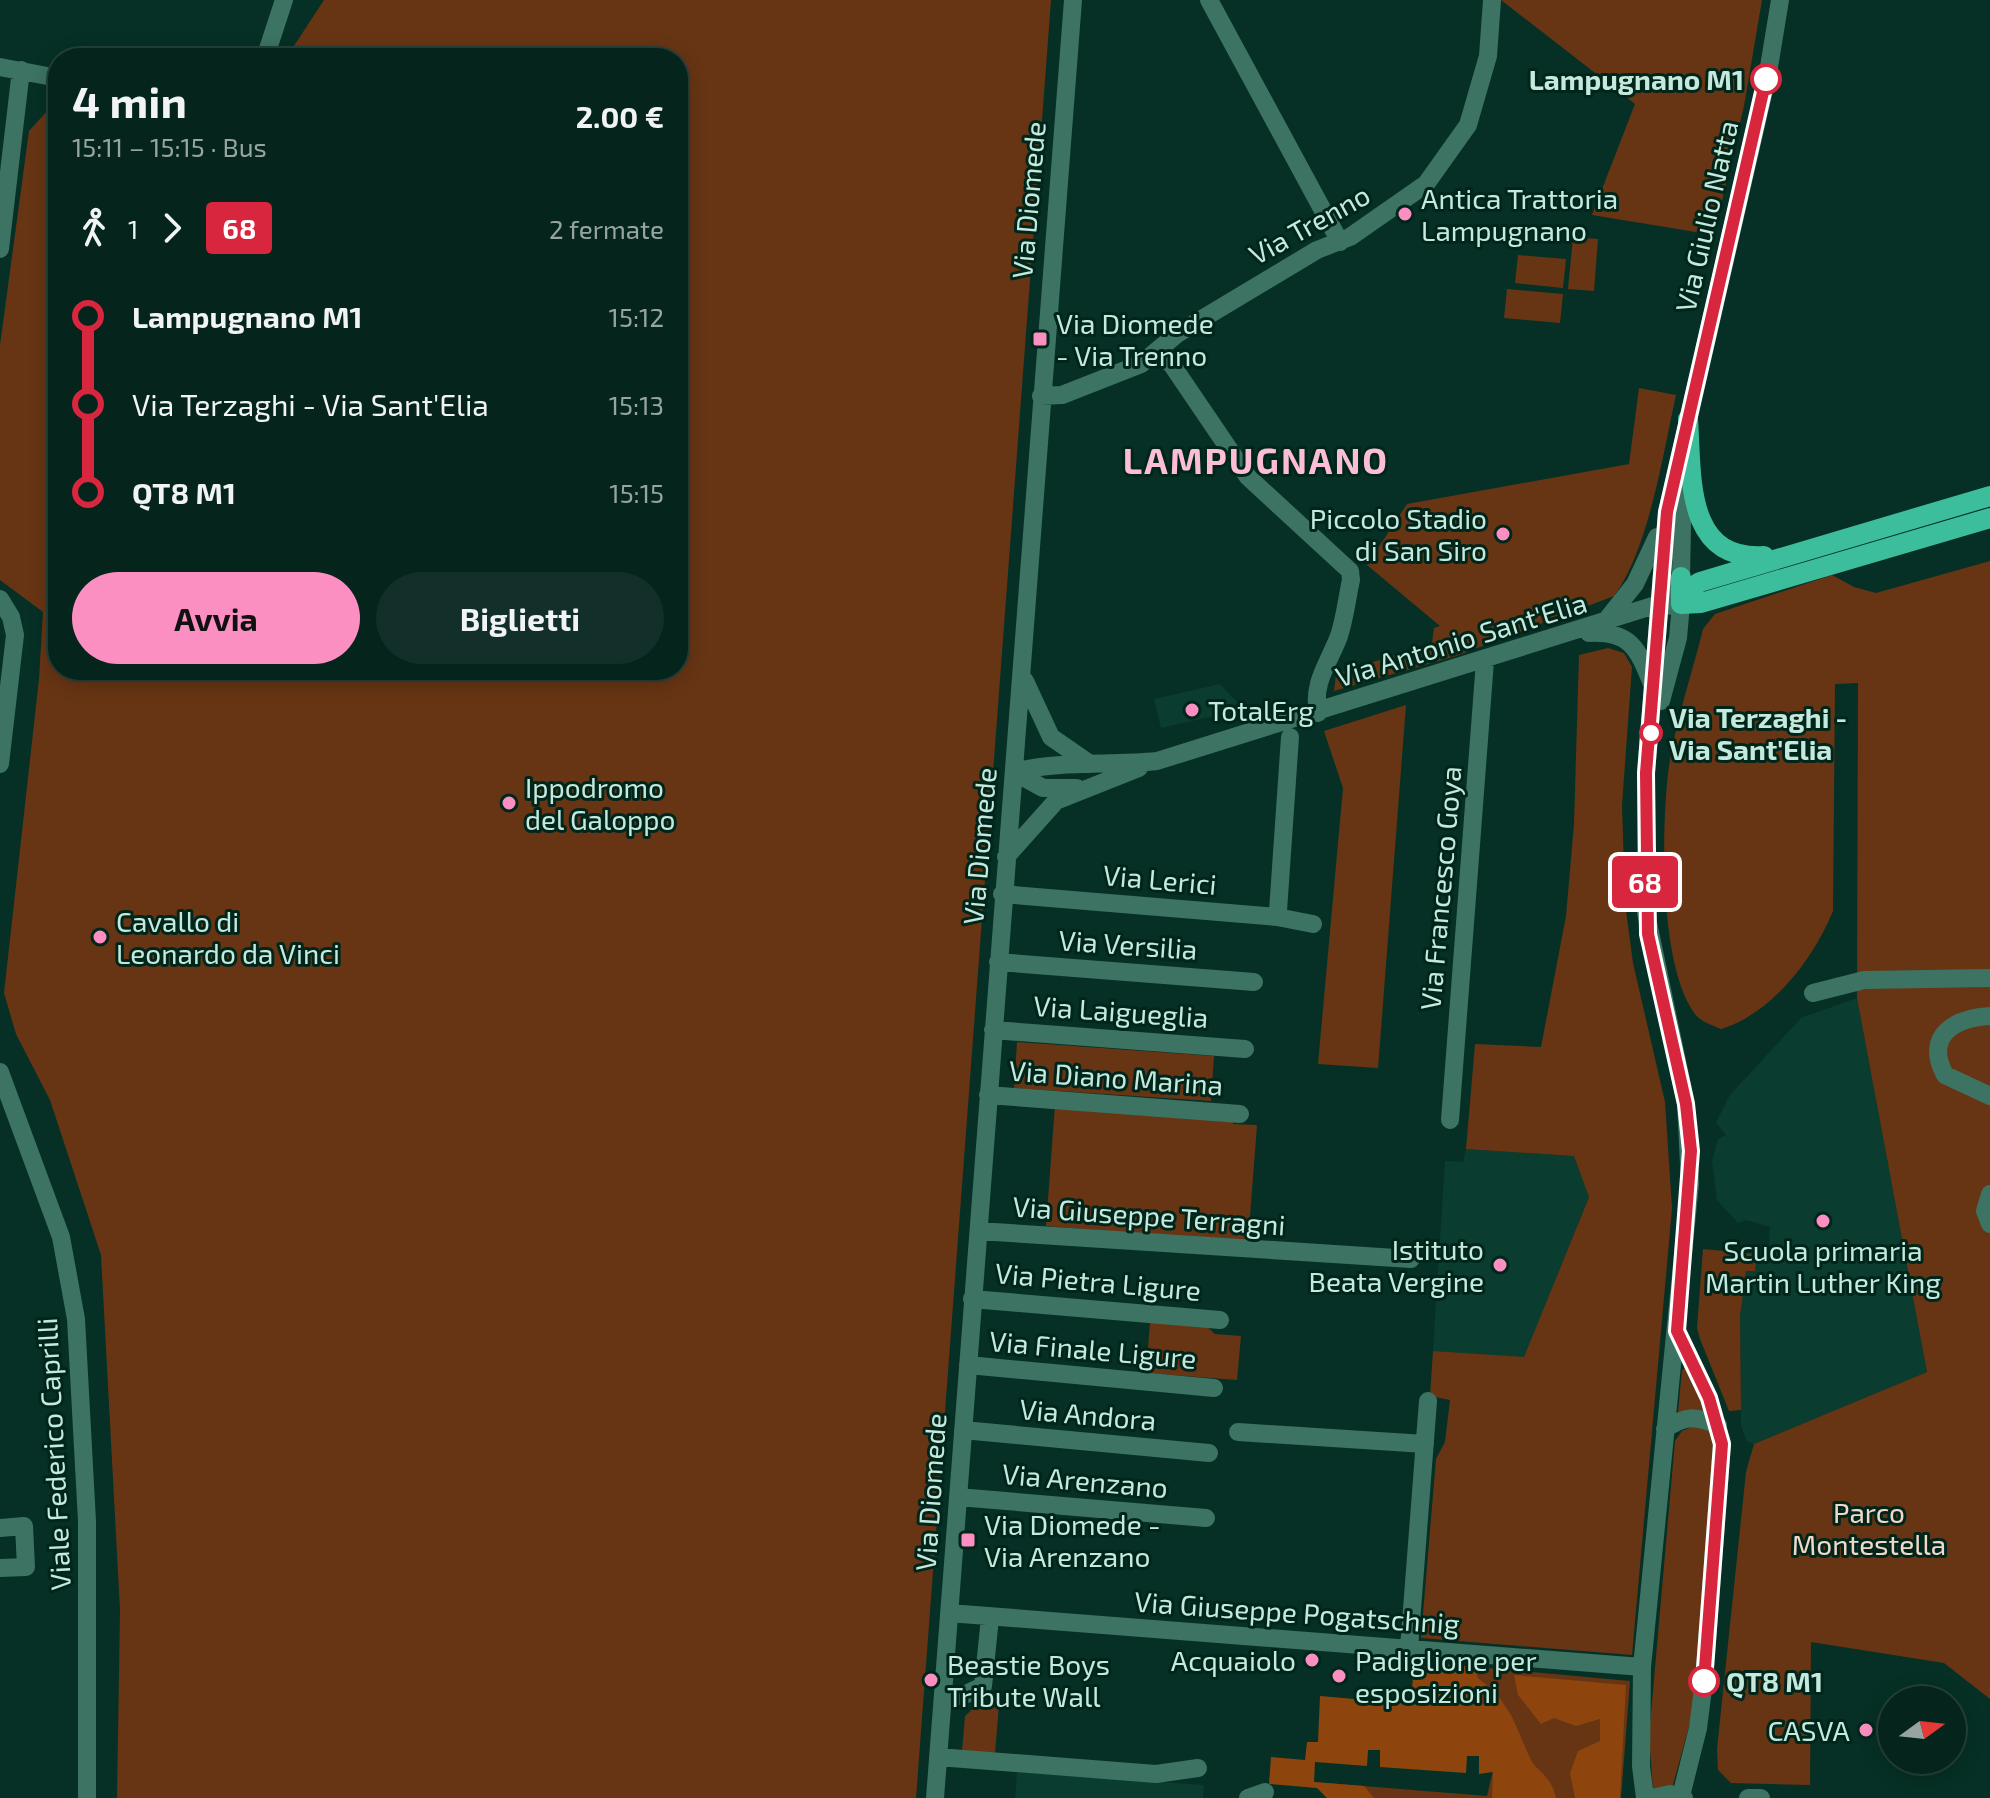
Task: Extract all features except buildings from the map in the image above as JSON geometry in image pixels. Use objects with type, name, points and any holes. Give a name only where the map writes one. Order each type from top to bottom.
[{"type":"main road","points":[[1688,419],[1696,505],[1703,526],[1716,545],[1744,557],[1804,551]]},
{"type":"main road","name":"Via Antonio Sant'Elia","points":[[1680,600],[1700,582],[1990,496]]},
{"type":"main road","name":"Via Antonio Sant'Elia","points":[[1680,600],[1701,603],[1990,518]]},
{"type":"street","points":[[268,48],[284,0]]},
{"type":"street","name":"Via Diomede","points":[[935,1798],[1073,0]]},
{"type":"street","points":[[1209,0],[1340,242]]},
{"type":"street","name":"Via Trenno","points":[[1041,396],[1062,395],[1141,364],[1177,334],[1317,250],[1340,242],[1385,216],[1426,184],[1464,134],[1486,65],[1492,0]]},
{"type":"street","name":"Via Giulio Natta","points":[[1651,732],[1667,512],[1768,73],[1780,0]]},
{"type":"street","points":[[0,67],[48,76]]},
{"type":"street","points":[[0,249],[21,70]]},
{"type":"street","points":[[1157,351],[1172,365],[1248,477],[1350,571],[1351,580],[1338,637],[1319,679],[1315,698],[1318,713]]},
{"type":"street","name":"Via Giulio Natta","points":[[1651,732],[1680,600],[1684,444]]},
{"type":"street","name":"Via Giulio Natta","points":[[1603,624],[1635,584],[1667,512]]},
{"type":"street","points":[[0,599],[11,617],[15,635],[4,704],[0,764]]},
{"type":"street","name":"Via Antonio Sant'Elia","points":[[1658,606],[1680,600]]},
{"type":"street","name":"Via Antonio Sant'Elia","points":[[1014,772],[1046,763],[1093,766],[1157,761],[1680,600]]},
{"type":"street","points":[[1566,635],[1599,633],[1621,636],[1637,652],[1654,691]]},
{"type":"street","name":"Via Francesco Goya","points":[[1450,1120],[1485,661]]},
{"type":"street","points":[[1023,674],[1041,723],[1051,737],[1093,766]]},
{"type":"street","points":[[1645,1798],[1641,1766],[1642,1667],[1677,1331],[1691,1151],[1686,1104],[1646,913],[1644,804],[1651,732]]},
{"type":"street","points":[[1278,911],[1290,737]]},
{"type":"street","points":[[1006,857],[1056,801],[1157,761]]},
{"type":"street","points":[[1014,772],[1043,788],[1096,785]]},
{"type":"street","name":"Via Lerici","points":[[1002,894],[1277,917],[1313,924]]},
{"type":"street","name":"Via Versilia","points":[[998,962],[1254,982]]},
{"type":"street","points":[[1813,993],[1864,980],[1990,978]]},
{"type":"street","points":[[1990,1016],[1968,1017],[1955,1023],[1941,1040],[1937,1053],[1945,1075],[1990,1096]]},
{"type":"street","name":"Via Laigueglia","points":[[993,1030],[1245,1049]]},
{"type":"street","name":"Viale Federico Caprilli","points":[[0,1072],[61,1237],[79,1346],[89,1600],[87,1798]]},
{"type":"street","name":"Viale Federico Caprilli","points":[[0,1090],[18,1115]]},
{"type":"street","name":"Via Diano Marina","points":[[988,1095],[1240,1114]]},
{"type":"street","points":[[1990,1194],[1985,1211],[1990,1224]]},
{"type":"street","name":"Via Giuseppe Terragni","points":[[979,1231],[1411,1259]]},
{"type":"street","name":"Via Pietra Ligure","points":[[972,1299],[1220,1320]]},
{"type":"street","points":[[1652,1798],[1666,1794],[1683,1797],[1698,1728],[1722,1444],[1718,1425],[1677,1331]]},
{"type":"street","name":"Via Finale Ligure","points":[[968,1365],[1214,1388]]},
{"type":"street","points":[[1409,1648],[1428,1401]]},
{"type":"street","points":[[1665,1429],[1682,1418],[1695,1416],[1718,1425]]},
{"type":"street","name":"Via Andora","points":[[963,1430],[1209,1453]]},
{"type":"street","points":[[1238,1432],[1425,1444]]},
{"type":"street","name":"Via Arenzano","points":[[958,1497],[1206,1518]]},
{"type":"street","points":[[0,1528],[24,1526],[26,1567],[0,1568]]},
{"type":"street","name":"Via Giuseppe Pogatschnig","points":[[949,1613],[1642,1667]]},
{"type":"street","points":[[944,1696],[962,1696],[983,1686],[990,1618]]},
{"type":"street","points":[[938,1757],[1156,1774],[1198,1768]]},
{"type":"street","points":[[1748,1798],[1761,1798]]},
{"type":"shaded area","points":[[1220,684],[1244,709],[1161,728],[1154,699]]},
{"type":"shaded area","name":"Scuola primaria Martin Luther King","points":[[1857,998],[1927,1372],[1754,1444],[1747,1441],[1741,1426],[1740,1316],[1746,1270],[1755,1271],[1757,1254],[1768,1255],[1770,1227],[1746,1220],[1738,1223],[1717,1200],[1712,1160],[1718,1139],[1726,1135],[1716,1123],[1730,1095],[1801,1018]]},
{"type":"shaded area","name":"Istituto Beata Vergine","points":[[1466,1149],[1574,1156],[1589,1196],[1524,1358],[1433,1351],[1445,1161],[1463,1162]]},
{"type":"shaded area","points":[[1414,1662],[1476,1667],[1478,1678],[1498,1696],[1510,1713],[1532,1762],[1547,1778],[1556,1798],[1492,1798],[1493,1772],[1479,1774],[1479,1756],[1467,1756],[1466,1773],[1380,1767],[1380,1750],[1368,1750],[1367,1766],[1315,1762],[1314,1782],[1364,1786],[1374,1798],[1327,1798],[1317,1788],[1269,1784],[1271,1757],[1305,1760],[1307,1742],[1318,1742],[1320,1696],[1411,1704]]},
{"type":"shaded area","points":[[1514,1675],[1626,1685],[1620,1798],[1575,1798],[1570,1773],[1578,1751],[1600,1741],[1600,1719],[1576,1726],[1554,1718],[1541,1724],[1518,1695]]},
{"type":"shaded area","points":[[1017,1772],[1204,1785],[1203,1798],[1015,1798]]},
{"type":"green space","name":"Ippodromo del Galoppo","points":[[324,0],[1051,0],[916,1798],[117,1798],[120,1610],[101,1255],[50,1100],[16,1034],[4,993],[39,679],[43,612],[0,580],[0,345],[29,131],[48,110],[48,680],[688,680],[688,48],[293,48]]},
{"type":"green space","points":[[1501,0],[1762,0],[1744,106],[1714,235],[1592,215],[1635,104]]},
{"type":"green space","points":[[1573,237],[1598,239],[1594,291],[1568,289]]},
{"type":"green space","points":[[1518,255],[1566,259],[1563,288],[1515,283]]},
{"type":"green space","points":[[1507,289],[1563,294],[1560,323],[1504,318]]},
{"type":"green space","name":"Piccolo Stadio di San Siro","points":[[1639,388],[1676,395],[1646,527],[1637,553],[1614,596],[1456,656],[1334,691],[1336,674],[1432,643],[1434,628],[1440,626],[1367,565],[1407,504],[1629,464]]},
{"type":"green space","name":"Parco Montestella","points":[[1990,561],[1990,1699],[1944,1663],[1811,1642],[1810,1785],[1731,1783],[1718,1770],[1717,1749],[1746,1472],[1754,1444],[1927,1372],[1857,998],[1858,683],[1835,684],[1833,911],[1815,947],[1789,982],[1757,1011],[1721,1029],[1695,1014],[1683,992],[1669,930],[1664,858],[1666,792],[1672,749],[1703,629],[1715,614],[1832,575],[1854,587],[1876,593]]},
{"type":"green space","points":[[1608,648],[1624,653],[1632,667],[1622,805],[1625,903],[1633,963],[1665,1102],[1672,1208],[1632,1655],[1421,1638],[1436,1459],[1445,1442],[1450,1400],[1430,1396],[1433,1351],[1524,1357],[1589,1197],[1574,1156],[1466,1149],[1475,1044],[1541,1047],[1566,916],[1574,824],[1579,655]]},
{"type":"green space","points":[[1406,705],[1378,1068],[1318,1064],[1343,788],[1324,731]]},
{"type":"green space","points":[[1017,1042],[1214,1056],[1211,1101],[1014,1088]]},
{"type":"green space","points":[[1055,1105],[1233,1118],[1233,1124],[1257,1125],[1248,1242],[1046,1226]]},
{"type":"green space","points":[[1703,1249],[1757,1254],[1755,1271],[1746,1271],[1740,1316],[1741,1410],[1729,1411],[1697,1328]]},
{"type":"green space","points":[[1150,1322],[1206,1326],[1215,1334],[1241,1336],[1237,1380],[1146,1373]]},
{"type":"green space","points":[[1685,1368],[1704,1411],[1678,1412],[1682,1370]]},
{"type":"green space","points":[[1696,1425],[1710,1431],[1716,1445],[1692,1715],[1673,1785],[1653,1789],[1649,1736],[1675,1441],[1682,1431]]},
{"type":"green space","points":[[1476,1667],[1630,1681],[1621,1798],[1327,1798],[1314,1782],[1487,1796],[1493,1770]]},
{"type":"green space","points":[[978,1704],[999,1705],[995,1753],[962,1751],[965,1716]]},
{"type":"bus line","name":"68","points":[[1704,1681],[1722,1444],[1709,1398],[1677,1331],[1691,1151],[1686,1104],[1648,934],[1644,804],[1667,512],[1766,79]]},
{"type":"place","name":"Lampugnano M1","points":[[1766,79]]},
{"type":"place","name":"Antica Trattoria Lampugnano","points":[[1405,214]]},
{"type":"place","name":"Via Diomede - Via Trenno","points":[[1040,339]]},
{"type":"place","name":"Piccolo Stadio di San Siro","points":[[1503,534]]},
{"type":"place","name":"TotalErg","points":[[1192,710]]},
{"type":"place","name":"Via Terzaghi - Via Sant'Elia","points":[[1651,733]]},
{"type":"place","name":"Ippodromo del Galoppo","points":[[509,803]]},
{"type":"place","name":"Cavallo di Leonardo da Vinci","points":[[100,937]]},
{"type":"place","name":"Scuola primaria Martin Luther King","points":[[1823,1221]]},
{"type":"place","name":"Istituto Beata Vergine","points":[[1500,1265]]},
{"type":"place","name":"Via Diomede - Via Arenzano","points":[[968,1540]]},
{"type":"place","name":"Acquaiolo","points":[[1312,1660]]},
{"type":"place","name":"Padiglione per esposizioni","points":[[1339,1676]]},
{"type":"place","name":"Beastie Boys Tribute Wall","points":[[931,1680]]},
{"type":"place","name":"QT8 M1","points":[[1704,1681]]},
{"type":"place","name":"CASVA","points":[[1866,1730]]},
{"type":"district","name":"LAMPUGNANO","points":[[1256,459]]}]
